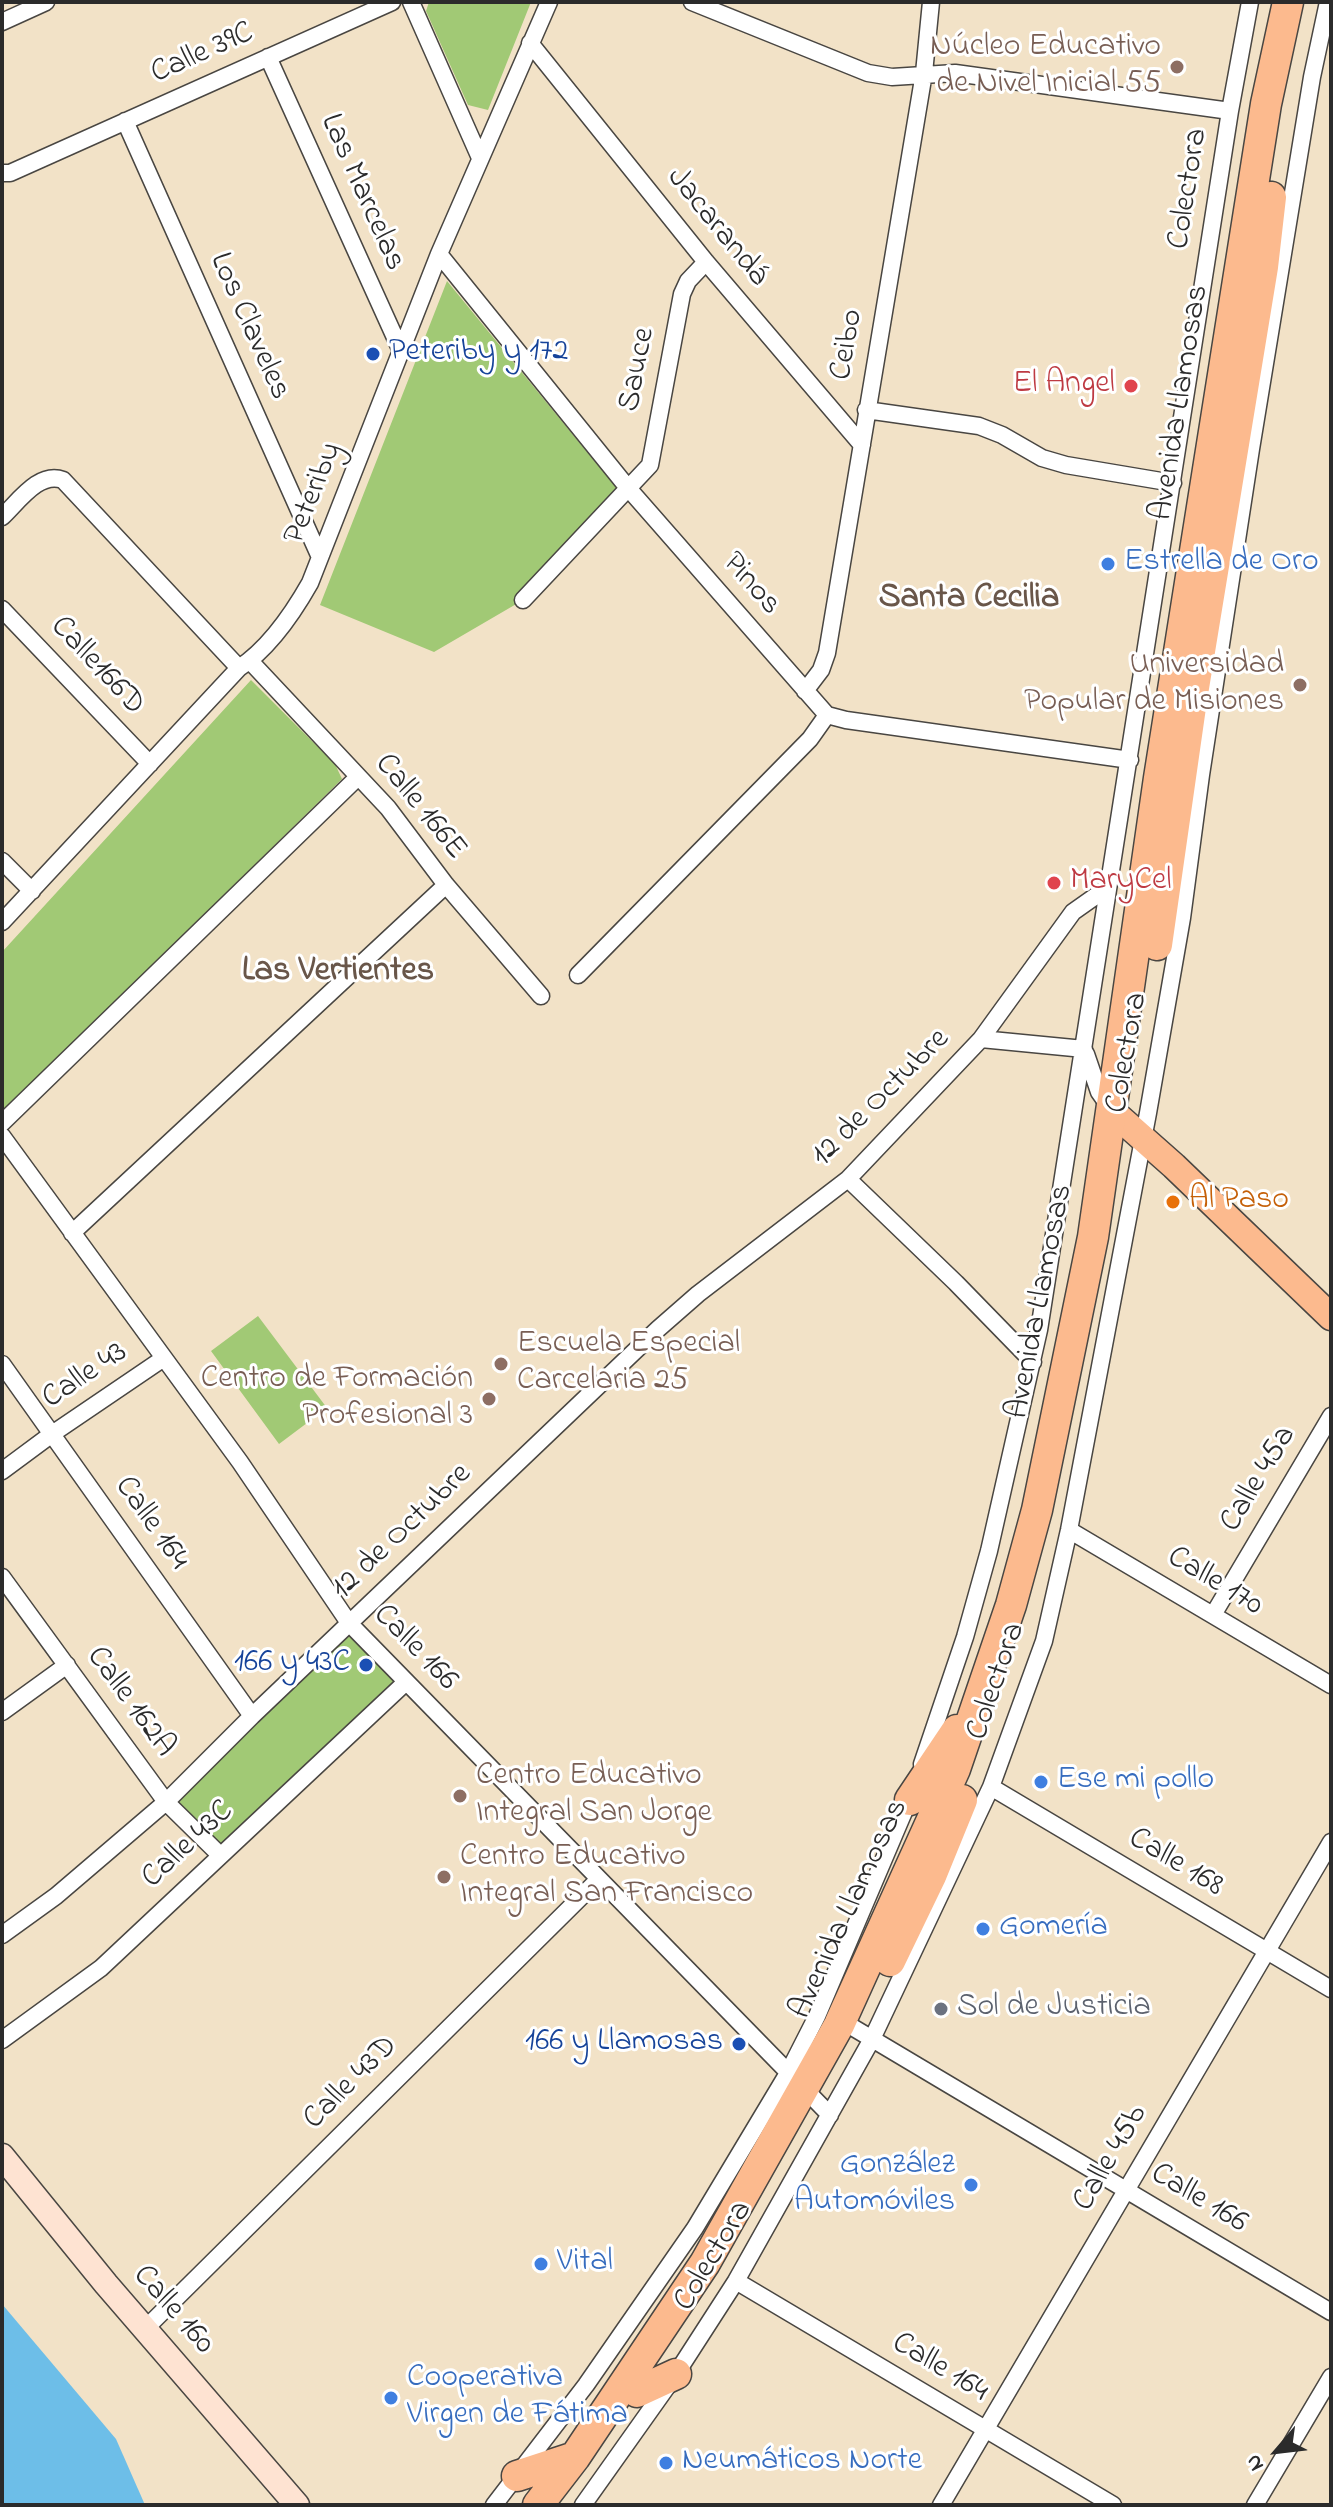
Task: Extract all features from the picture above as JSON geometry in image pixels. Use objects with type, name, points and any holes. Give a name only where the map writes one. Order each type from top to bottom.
[{"type":"highway","name":"Avenida Llamosas","points":[[559,2505],[720,2272],[847,2024],[931,1876],[972,1778],[1051,1536],[1099,1306],[1128,1125],[1178,797],[1266,104],[1288,2]]},
{"type":"highway","name":"Avenida Llamosas","points":[[1178,797],[1272,268],[1280,119],[1306,2]]},
{"type":"highway","name":"Avenida Llamosas","points":[[847,2024],[955,1769],[1011,1605],[1037,1510],[1093,1237],[1128,1125]]},
{"type":"highway","points":[[910,1800],[978,1699]]},
{"type":"highway","name":"Avenida Llamosas","points":[[538,2505],[575,2457],[705,2263],[810,2094]]},
{"type":"highway","points":[[637,2392],[676,2374]]},
{"type":"highway","points":[[517,2476],[575,2457]]},
{"type":"main road","points":[[1128,1125],[1331,1317]]},
{"type":"main road","name":"Calle 160","points":[[2,2156],[145,2329],[297,2505]]},
{"type":"street","points":[[2,22],[46,2]]},
{"type":"street","name":"Calle 39C","points":[[6,173],[392,2]]},
{"type":"street","points":[[411,2],[480,158]]},
{"type":"street","name":"Peteriby","points":[[2,922],[297,606],[310,583],[439,254],[549,2]]},
{"type":"street","points":[[692,2],[868,73],[892,77],[955,73],[1230,111]]},
{"type":"street","name":"Ceibo","points":[[805,691],[821,670],[827,653],[924,73],[931,2]]},
{"type":"street","name":"Colectora","points":[[847,2024],[910,1800],[965,1637],[989,1551],[1033,1362],[1230,111],[1250,2]]},
{"type":"street","points":[[1272,268],[1328,2]]},
{"type":"street","name":"Jacarandá","points":[[530,43],[706,262],[862,445]]},
{"type":"street","name":"Las Marcelas","points":[[268,57],[402,353]]},
{"type":"street","name":"Los Claveles","points":[[125,121],[319,555]]},
{"type":"street","name":"Pinos","points":[[439,254],[628,488],[827,715]]},
{"type":"street","name":"Sauce","points":[[523,600],[650,465],[682,294],[688,281],[706,262]]},
{"type":"street","points":[[866,410],[979,426],[1042,458],[1173,483]]},
{"type":"street","points":[[1125,789],[1178,797],[1201,775],[1242,447]]},
{"type":"street","name":"Calle 166E","points":[[2,517],[43,479],[53,476],[63,480],[388,808],[446,885],[541,996]]},
{"type":"street","name":"Calle166D","points":[[2,609],[150,764]]},
{"type":"street","points":[[578,975],[810,739],[827,715],[1130,760]]},
{"type":"street","points":[[2,1123],[358,777]]},
{"type":"street","points":[[2,861],[32,891]]},
{"type":"street","points":[[72,1233],[446,885]]},
{"type":"street","name":"12 de Octubre","points":[[2,1935],[56,1896],[166,1802],[658,1329],[698,1294],[848,1179],[981,1039],[1073,912],[1107,888]]},
{"type":"street","name":"12 de Octubre","points":[[981,1039],[1084,1049]]},
{"type":"street","name":"Colectora","points":[[847,2024],[991,1787],[1044,1641],[1069,1530],[1128,1125],[1099,1092],[1084,1049]]},
{"type":"street","name":"Calle 166","points":[[2,1136],[240,1462],[349,1623],[810,2094]]},
{"type":"street","points":[[848,1179],[1033,1362]]},
{"type":"street","name":"Calle 43","points":[[2,1471],[164,1358]]},
{"type":"street","name":"Calle 164","points":[[2,1364],[252,1716]]},
{"type":"street","name":"Calle 45a","points":[[1213,1615],[1331,1416]]},
{"type":"street","name":"Calle 170","points":[[1069,1530],[1331,1685]]},
{"type":"street","name":"Calle 162A","points":[[2,1577],[166,1802],[220,1855]]},
{"type":"street","points":[[2,1712],[67,1665]]},
{"type":"street","name":"Calle 43C","points":[[2,2040],[101,1968],[406,1682]]},
{"type":"street","name":"Calle 168","points":[[991,1787],[1331,1989]]},
{"type":"street","name":"Calle 45b","points":[[941,2505],[1331,1842]]},
{"type":"street","name":"Calle 43D","points":[[145,2329],[599,1879]]},
{"type":"street","name":"Calle 166","points":[[847,2024],[1331,2312]]},
{"type":"street","name":"Colectora","points":[[583,2505],[676,2374],[736,2281],[810,2094]]},
{"type":"street","name":"Colectora","points":[[494,2505],[586,2385],[695,2228],[810,2094]]},
{"type":"street","name":"Calle 164","points":[[736,2281],[1113,2505]]},
{"type":"street","points":[[1255,2505],[1331,2377]]},
{"type":"green space","points":[[429,2],[531,2],[488,110],[468,105],[426,11]]},
{"type":"green space","points":[[447,281],[624,497],[530,596],[434,652],[320,605]]},
{"type":"green space","points":[[251,680],[335,764],[342,779],[2,1113],[2,952]]},
{"type":"green space","points":[[258,1316],[327,1408],[279,1444],[211,1351]]},
{"type":"green space","points":[[351,1634],[398,1682],[220,1847],[175,1801]]},
{"type":"water","points":[[2,2304],[116,2439],[145,2505],[2,2505]]},
{"type":"place","name":"Núcleo Educativo de Nivel Inicial 55","points":[[1177,67]]},
{"type":"place","name":"Peteriby y 172","points":[[373,354]]},
{"type":"place","name":"El Angel","points":[[1131,386]]},
{"type":"place","name":"Estrella de Oro","points":[[1108,564]]},
{"type":"place","name":"Universidad Popular de Misiones","points":[[1300,685]]},
{"type":"place","name":"MaryCel","points":[[1054,883]]},
{"type":"place","name":"Al Paso","points":[[1173,1202]]},
{"type":"place","name":"Escuela Especial Carcelaria 25","points":[[501,1364]]},
{"type":"place","name":"Centro de Formación Profesional 3","points":[[489,1399]]},
{"type":"place","name":"166 y 43C","points":[[366,1665]]},
{"type":"place","name":"Ese mi pollo","points":[[1041,1782]]},
{"type":"place","name":"Centro Educativo Integral San Jorge","points":[[460,1796]]},
{"type":"place","name":"Centro Educativo Integral San Francisco","points":[[444,1877]]},
{"type":"place","name":"Gomería","points":[[983,1929]]},
{"type":"place","name":"Sol de Justicia","points":[[941,2009]]},
{"type":"place","name":"166 y Llamosas","points":[[739,2044]]},
{"type":"place","name":"González Automóviles","points":[[971,2185]]},
{"type":"place","name":"Vital","points":[[541,2264]]},
{"type":"place","name":"Cooperativa Virgen de Fátima","points":[[391,2398]]},
{"type":"place","name":"Neumáticos Norte","points":[[666,2463]]},
{"type":"district","name":"Santa Cecilia","points":[[969,600]]},
{"type":"district","name":"Las Vertientes","points":[[338,973]]}]
